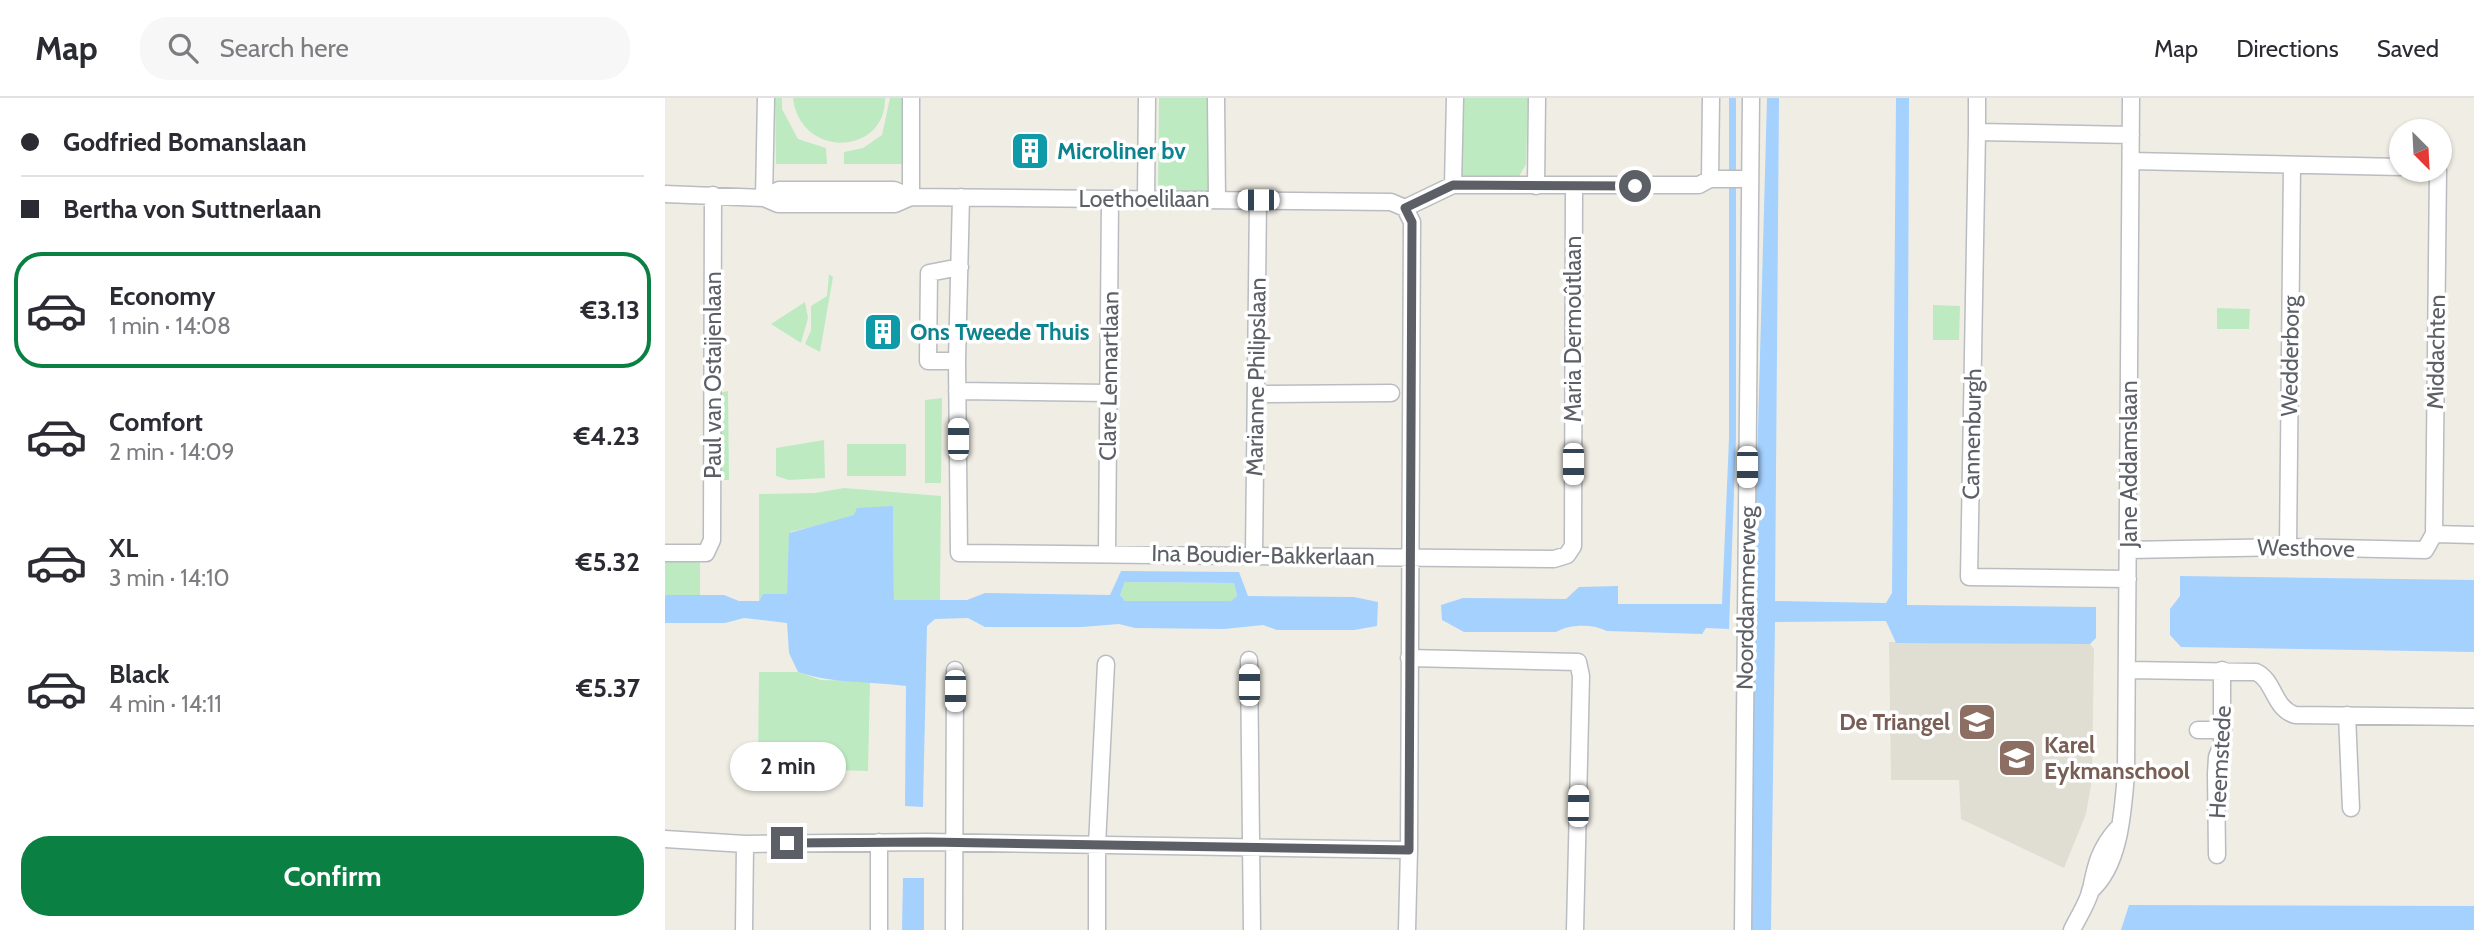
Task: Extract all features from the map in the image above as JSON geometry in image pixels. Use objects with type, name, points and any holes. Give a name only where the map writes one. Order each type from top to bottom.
[{"type":"street","points":[[764,198],[766,98]]},
{"type":"street","points":[[911,98],[911,197]]},
{"type":"street","points":[[1146,200],[1147,98]]},
{"type":"street","points":[[1216,98],[1217,200]]},
{"type":"street","points":[[1453,185],[1455,98]]},
{"type":"street","points":[[1536,186],[1537,98]]},
{"type":"street","points":[[1407,930],[1412,222],[1405,208],[1453,185],[1699,186],[1730,179],[1711,98]]},
{"type":"street","name":"Noorddammerweg","points":[[1743,930],[1730,179],[1751,98]]},
{"type":"street","name":"Cannenburgh","points":[[1977,98],[1969,577],[2129,579]]},
{"type":"street","name":"Jane Addamslaan","points":[[2073,930],[2090,891],[2105,879],[2116,851],[2126,773],[2131,98]]},
{"type":"street","points":[[1977,132],[2131,135]]},
{"type":"street","points":[[2132,161],[2389,167]]},
{"type":"street","name":"Wedderborg","points":[[2288,547],[2292,165]]},
{"type":"street","name":"Middachten","points":[[2434,534],[2438,182]]},
{"type":"street","name":"Maria Dermoûtlaan","points":[[1567,555],[1573,546],[1574,186]]},
{"type":"street","name":"Loethoelilaan","points":[[665,194],[764,198],[779,190],[894,190],[911,197],[1391,202],[1405,208]]},
{"type":"street","name":"Paul van Ostaijenlaan","points":[[665,553],[706,553],[712,540],[713,195]]},
{"type":"street","points":[[961,197],[957,391],[1108,393]]},
{"type":"street","name":"Clare Lennartlaan","points":[[1107,553],[1110,199]]},
{"type":"street","name":"Marianne Philipslaan","points":[[1254,554],[1258,200]]},
{"type":"street","points":[[957,361],[928,361],[929,273],[960,267]]},
{"type":"street","name":"Ina Boudier-Bakkerlaan","points":[[957,391],[959,553],[1554,559],[1567,555]]},
{"type":"street","points":[[1256,394],[1391,393]]},
{"type":"street","points":[[2434,534],[2474,535]]},
{"type":"street","name":"Westhove","points":[[2128,550],[2288,547],[2425,550],[2434,534]]},
{"type":"street","points":[[1409,657],[1578,662],[1581,676],[1575,930]]},
{"type":"street","points":[[1249,660],[1252,930]]},
{"type":"street","points":[[1097,930],[1097,845],[1106,664]]},
{"type":"street","points":[[954,930],[955,670]]},
{"type":"street","points":[[2127,670],[2249,671],[2262,675],[2287,712],[2295,715],[2474,717]]},
{"type":"street","name":"Heemstede","points":[[2217,855],[2217,757],[2223,730],[2223,670]]},
{"type":"street","points":[[2347,715],[2351,808]]},
{"type":"street","points":[[2198,730],[2223,730]]},
{"type":"street","points":[[665,839],[745,844],[879,842],[1409,850]]},
{"type":"street","points":[[879,842],[879,930]]},
{"type":"street","points":[[744,930],[745,844]]},
{"type":"shaded area","points":[[1889,642],[2090,644],[2094,649],[2092,780],[2086,814],[2064,868],[1961,819],[1959,780],[1891,780]]},
{"type":"green space","points":[[775,98],[782,98],[782,109],[798,139],[826,148],[827,164],[776,164]]},
{"type":"green space","points":[[793,98],[885,98],[882,117],[872,131],[858,140],[842,143],[825,140],[810,132],[799,118]]},
{"type":"green space","points":[[890,98],[906,98],[905,164],[844,164],[844,152],[863,148],[882,135]]},
{"type":"green space","points":[[1159,98],[1210,98],[1210,193],[1158,193]]},
{"type":"green space","points":[[1460,98],[1528,98],[1526,164],[1516,182],[1467,180],[1459,171]]},
{"type":"green space","points":[[829,274],[833,277],[820,352],[805,344],[811,330],[811,306],[827,296]]},
{"type":"green space","points":[[805,302],[808,318],[801,343],[771,324]]},
{"type":"green space","points":[[1933,305],[1960,306],[1959,340],[1933,340]]},
{"type":"green space","points":[[2217,308],[2250,309],[2249,329],[2217,329]]},
{"type":"green space","points":[[728,391],[729,480],[718,480],[720,393]]},
{"type":"green space","points":[[942,398],[941,483],[925,483],[925,400]]},
{"type":"green space","points":[[824,440],[825,478],[789,480],[776,476],[776,448]]},
{"type":"green space","points":[[847,444],[906,444],[906,476],[847,476]]},
{"type":"green space","points":[[844,488],[941,496],[940,600],[894,600],[893,507],[790,532],[787,594],[763,594],[759,601],[759,494],[815,493]]},
{"type":"green space","points":[[665,556],[700,558],[700,595],[665,595]]},
{"type":"green space","points":[[1125,582],[1234,583],[1237,596],[1231,602],[1125,601],[1120,595]]},
{"type":"green space","points":[[759,672],[798,672],[821,680],[870,681],[868,771],[758,768]]},
{"type":"water","points":[[1729,98],[1736,98],[1736,438],[1729,629],[1706,628],[1702,634],[1607,631],[1581,626],[1556,632],[1464,632],[1442,620],[1441,605],[1463,598],[1566,599],[1579,587],[1618,586],[1618,604],[1722,604],[1729,438]]},
{"type":"water","points":[[1767,98],[1779,98],[1775,601],[1886,603],[1892,593],[1896,98],[1909,98],[1907,605],[2096,607],[2096,638],[2090,644],[1896,643],[1886,621],[1775,622],[1771,930],[1749,930],[1751,688]]},
{"type":"water","points":[[893,506],[894,600],[967,600],[985,593],[1110,595],[1121,571],[1239,572],[1248,596],[1354,597],[1378,602],[1377,626],[1354,630],[1277,630],[1263,625],[1224,629],[1135,628],[1119,624],[1082,627],[985,627],[968,618],[935,619],[927,626],[923,807],[905,806],[906,686],[838,680],[798,672],[789,653],[787,623],[744,618],[725,623],[665,623],[665,595],[724,595],[739,601],[759,601],[763,594],[787,594],[789,533],[854,515],[857,508]],"holes":[[[1125,582],[1234,583],[1237,596],[1231,601],[1125,601],[1120,595]]]},
{"type":"water","points":[[2180,576],[2474,580],[2474,652],[2181,647],[2170,635],[2170,609],[2180,596]]},
{"type":"water","points":[[903,878],[924,878],[924,930],[902,930]]},
{"type":"water","points":[[2129,905],[2474,906],[2474,930],[2121,930]]},
{"type":"place","name":"Microliner bv","points":[[1030,151]]},
{"type":"place","name":"Ons Tweede Thuis","points":[[883,332]]},
{"type":"place","name":"De Triangel","points":[[1977,722]]},
{"type":"place","name":"Karel Eykmanschool","points":[[2017,758]]},
{"type":"route","points":[[787,843],[928,842],[1409,850],[1412,222],[1405,208],[1453,185],[1635,186]]}]
